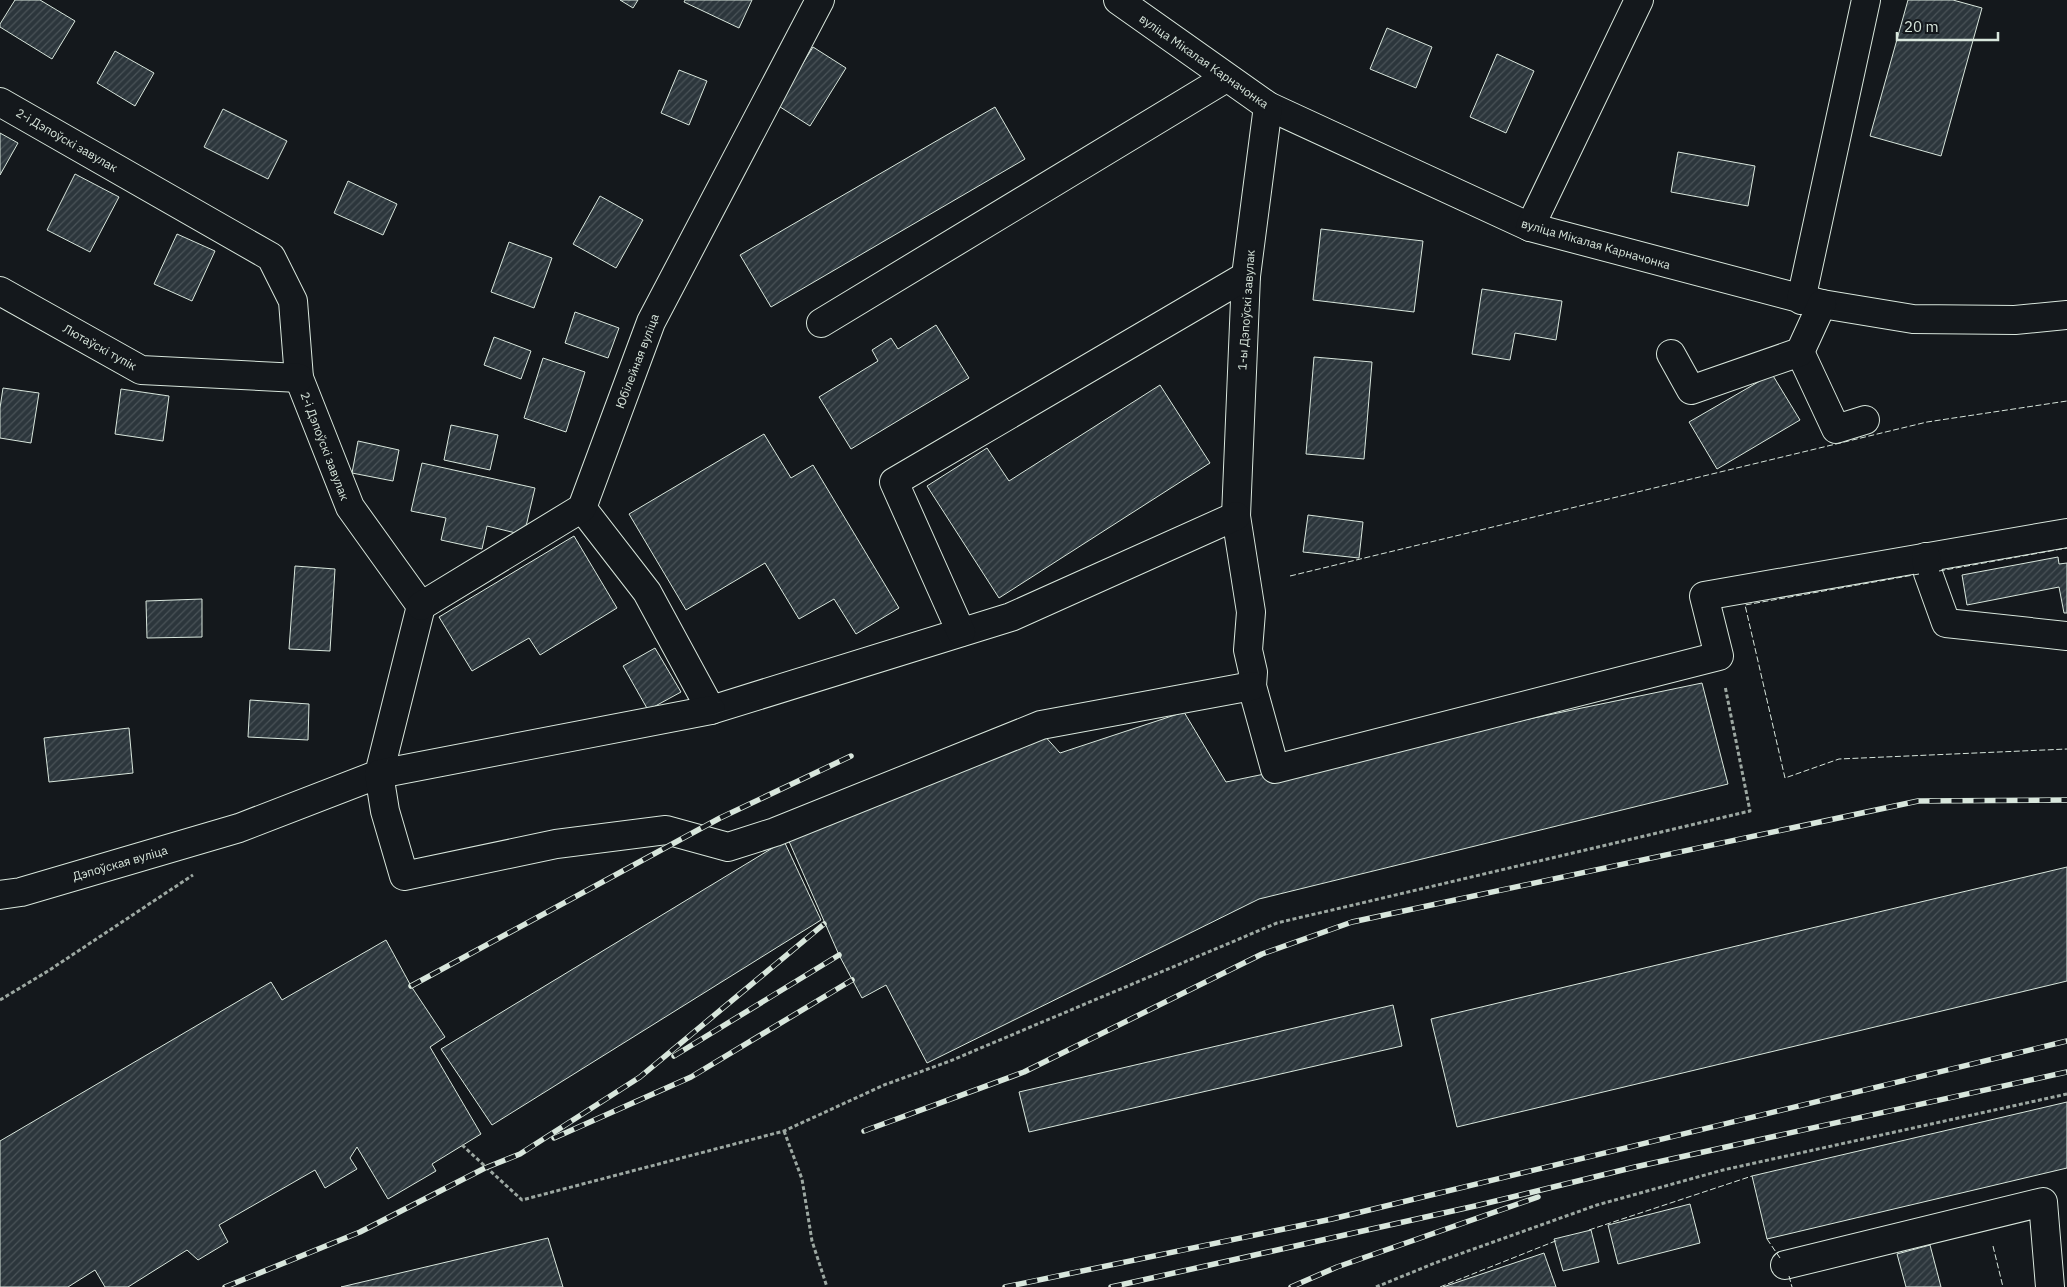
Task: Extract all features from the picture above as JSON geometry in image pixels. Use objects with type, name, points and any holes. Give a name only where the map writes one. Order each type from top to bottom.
[{"type":"street","name":"Юбілейная вуліца","points":[[582,508],[650,322],[820,0]]},
{"type":"street","name":"вуліца Мікалая Карначонка","points":[[1118,0],[1268,106],[1530,227],[1812,302],[1913,319],[2016,320],[2067,315]]},
{"type":"street","points":[[1530,227],[1639,0]]},
{"type":"street","points":[[1865,420],[1836,429],[1800,352],[1812,302],[1866,0]]},
{"type":"street","points":[[821,323],[1226,78]]},
{"type":"street","name":"2-і Дэпоўскі завулак","points":[[0,102],[272,256],[293,301],[299,378],[350,507],[422,606]]},
{"type":"street","name":"1-ы Дэпоўскі завулак","points":[[1268,106],[1246,276],[1236,516],[1251,612],[1248,650],[1253,672],[1252,686],[1275,769],[1719,656]]},
{"type":"street","points":[[961,632],[894,482],[1246,276]]},
{"type":"street","name":"Лютаўскі тупік","points":[[0,291],[141,370],[299,378]]},
{"type":"street","points":[[1671,354],[1691,390],[1800,352]]},
{"type":"street","points":[[711,710],[646,592],[582,508],[422,606],[380,774],[385,811],[404,876],[556,844],[666,830],[728,847],[775,832],[1041,724],[1252,686]]},
{"type":"street","points":[[380,774],[711,710],[1011,617],[1236,516]]},
{"type":"street","points":[[1719,656],[1704,596],[2067,533]]},
{"type":"street","points":[[1926,557],[1928,573],[1946,623],[2067,636]]},
{"type":"street","name":"Дэпоўская вуліца","points":[[0,895],[21,892],[239,828],[380,774]]},
{"type":"street","points":[[1785,1266],[2043,1202],[2050,1287]]},
{"type":"path","points":[[462,1145],[522,1200],[784,1131],[884,1085],[950,1061],[1277,923],[1750,810],[1719,656]]},
{"type":"path","points":[[0,1000],[189,880],[195,873]]},
{"type":"path","points":[[1376,1287],[1440,1261],[1597,1205],[1723,1170],[2067,1094]]},
{"type":"path","points":[[784,1131],[802,1179],[812,1241],[828,1287]]},
{"type":"building","points":[[15,0],[40,0],[75,21],[52,59],[0,27]]},
{"type":"building","points":[[620,0],[638,0],[633,8]]},
{"type":"building","points":[[685,0],[752,0],[739,28],[684,2]]},
{"type":"building","points":[[1908,0],[1953,0],[1982,8],[1941,156],[1870,136]]},
{"type":"building","points":[[1387,28],[1432,47],[1416,88],[1370,69]]},
{"type":"building","points":[[813,47],[846,68],[810,126],[777,105]]},
{"type":"building","points":[[115,51],[154,73],[135,106],[97,83]]},
{"type":"building","points":[[1497,54],[1534,71],[1506,133],[1470,117]]},
{"type":"building","points":[[679,70],[707,81],[689,125],[661,113]]},
{"type":"building","points":[[995,107],[1025,159],[771,307],[740,255]]},
{"type":"building","points":[[223,109],[287,141],[268,179],[204,147]]},
{"type":"building","points":[[0,133],[18,143],[0,175]]},
{"type":"building","points":[[1678,152],[1755,166],[1748,206],[1671,192]]},
{"type":"building","points":[[75,174],[119,197],[90,252],[47,230]]},
{"type":"building","points":[[348,181],[397,204],[383,235],[334,213]]},
{"type":"building","points":[[600,196],[643,220],[616,268],[573,244]]},
{"type":"building","points":[[1321,229],[1423,241],[1414,312],[1313,300]]},
{"type":"building","points":[[177,234],[215,251],[192,301],[154,284]]},
{"type":"building","points":[[509,242],[552,258],[534,308],[491,292]]},
{"type":"building","points":[[1482,289],[1562,301],[1556,340],[1515,333],[1510,360],[1472,354]]},
{"type":"building","points":[[575,312],[619,328],[608,358],[565,343]]},
{"type":"building","points":[[936,325],[969,378],[851,449],[819,397],[878,361],[872,350],[891,338],[898,349]]},
{"type":"building","points":[[494,337],[531,351],[521,379],[484,365]]},
{"type":"building","points":[[1314,357],[1372,362],[1364,459],[1306,454]]},
{"type":"building","points":[[543,358],[585,372],[566,432],[524,418]]},
{"type":"building","points":[[1772,374],[1800,420],[1717,469],[1689,422]]},
{"type":"building","points":[[1160,385],[1210,463],[999,598],[927,486],[987,448],[1009,481]]},
{"type":"building","points":[[3,388],[39,393],[31,443],[0,438],[0,408]]},
{"type":"building","points":[[121,389],[169,396],[163,441],[115,434]]},
{"type":"building","points":[[451,425],[498,435],[490,470],[444,460]]},
{"type":"building","points":[[764,434],[791,478],[813,465],[899,608],[856,634],[834,599],[799,619],[765,563],[686,610],[629,514]]},
{"type":"building","points":[[358,441],[399,450],[393,481],[352,473]]},
{"type":"building","points":[[422,463],[535,488],[524,535],[487,526],[482,549],[441,540],[446,518],[411,511]]},
{"type":"building","points":[[1308,515],[1363,522],[1359,558],[1303,552]]},
{"type":"building","points":[[574,536],[617,608],[540,655],[529,638],[472,671],[439,617]]},
{"type":"building","points":[[2058,557],[2059,564],[2067,563],[2067,613],[2064,613],[2059,587],[1967,605],[1962,575]]},
{"type":"building","points":[[295,566],[335,569],[330,651],[289,649]]},
{"type":"building","points":[[202,599],[202,637],[147,638],[146,601]]},
{"type":"building","points":[[655,648],[681,692],[648,710],[623,666]]},
{"type":"building","points":[[1702,683],[1728,784],[1259,899],[927,1063],[886,985],[862,998],[839,955],[788,839],[1042,733],[1060,753],[1184,712],[1226,782]]},
{"type":"building","points":[[250,700],[309,704],[308,740],[248,737]]},
{"type":"building","points":[[129,728],[133,773],[49,782],[44,738]]},
{"type":"building","points":[[784,841],[821,920],[492,1125],[441,1049]]},
{"type":"building","points":[[2067,867],[2067,981],[1457,1127],[1431,1019]]},
{"type":"building","points":[[386,940],[411,986],[445,1037],[430,1047],[481,1134],[432,1164],[436,1171],[388,1199],[357,1147],[350,1158],[357,1169],[325,1188],[315,1170],[219,1225],[228,1242],[198,1260],[187,1250],[128,1287],[105,1287],[95,1270],[68,1287],[0,1287],[0,1141],[271,982],[282,1000]]},
{"type":"building","points":[[1393,1005],[1402,1046],[1029,1132],[1019,1092]]},
{"type":"building","points":[[2067,1102],[2067,1168],[1767,1239],[1752,1176]]},
{"type":"building","points":[[1690,1204],[1700,1243],[1618,1264],[1608,1225]]},
{"type":"building","points":[[1591,1230],[1599,1262],[1563,1271],[1554,1239]]},
{"type":"building","points":[[548,1238],[563,1287],[341,1287]]},
{"type":"building","points":[[1930,1245],[1941,1287],[1906,1287],[1897,1254]]},
{"type":"building","points":[[1544,1253],[1556,1287],[1443,1287]]},
{"type":"railway","points":[[411,986],[720,818],[851,756]]},
{"type":"railway","points":[[864,1131],[1024,1072],[1262,954],[1352,922],[1918,801],[2067,800]]},
{"type":"railway","points":[[225,1287],[360,1232],[485,1168],[520,1154],[640,1077],[824,924]]},
{"type":"railway","points":[[674,1056],[839,955]]},
{"type":"railway","points":[[554,1138],[691,1077],[852,980]]},
{"type":"railway","points":[[1005,1287],[1332,1219],[2067,1041]]},
{"type":"railway","points":[[1111,1287],[1475,1206],[1635,1167],[2067,1072]]},
{"type":"railway","points":[[1291,1287],[1337,1267],[1538,1197]]},
{"type":"fence","points":[[1290,576],[1927,422],[2067,401]]},
{"type":"fence","points":[[1939,571],[2067,548]]},
{"type":"fence","points":[[1919,574],[1745,605],[1785,778],[1839,759],[2067,749]]},
{"type":"fence","points":[[1589,1230],[1752,1176]]},
{"type":"fence","points":[[1767,1239],[1780,1258]]},
{"type":"fence","points":[[1440,1287],[1558,1240]]},
{"type":"fence","points":[[1993,1246],[2003,1287]]},
{"type":"fence","points":[[1789,1276],[1792,1287]]}]
